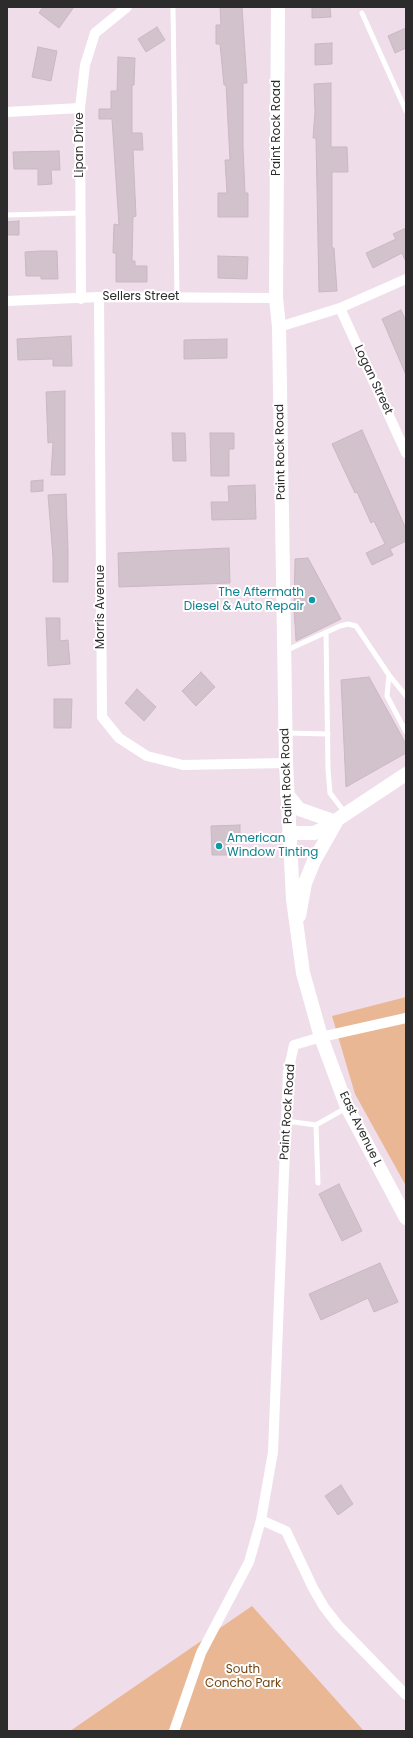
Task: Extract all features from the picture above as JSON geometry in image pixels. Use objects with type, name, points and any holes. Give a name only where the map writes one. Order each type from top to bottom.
[{"type":"main road","name":"Paint Rock Road","points":[[278,7],[276,298],[279,327],[287,794],[296,926],[303,973],[321,1037]]},
{"type":"main road","points":[[289,833],[314,833],[341,818],[406,774]]},
{"type":"main road","points":[[287,794],[299,809],[341,818]]},
{"type":"main road","points":[[296,926],[305,883],[314,860],[341,818]]},
{"type":"main road","name":"East Avenue L","points":[[321,1037],[347,1107],[406,1218]]},
{"type":"street","name":"Lipan Drive","points":[[81,299],[80,108],[85,65],[95,33],[127,7]]},
{"type":"street","points":[[7,112],[80,108]]},
{"type":"street","points":[[279,327],[340,308],[406,279]]},
{"type":"street","name":"Sellers Street","points":[[7,301],[81,299],[99,297],[276,298]]},
{"type":"street","name":"Morris Avenue","points":[[99,297],[102,717],[120,738],[146,756],[183,765],[286,763]]},
{"type":"street","name":"Logan Street","points":[[340,308],[406,453]]},
{"type":"street","points":[[321,1037],[406,1018]]},
{"type":"street","name":"Paint Rock Road","points":[[174,1731],[201,1653],[249,1562],[261,1520],[273,1452],[288,1072],[294,1045],[321,1037]]},
{"type":"street","points":[[261,1520],[286,1531],[313,1588],[324,1607],[338,1625],[406,1695]]},
{"type":"lane","points":[[173,7],[177,298]]},
{"type":"lane","points":[[362,13],[406,111]]},
{"type":"lane","points":[[7,215],[81,213]]},
{"type":"lane","points":[[284,651],[348,624],[356,626],[389,675],[406,696]]},
{"type":"lane","points":[[326,632],[330,793],[341,818]]},
{"type":"lane","points":[[389,675],[387,696],[406,732]]},
{"type":"lane","points":[[285,733],[328,734]]},
{"type":"lane","points":[[286,1121],[316,1125],[347,1107]]},
{"type":"lane","points":[[316,1125],[318,1183]]},
{"type":"green space","points":[[406,997],[406,1186],[355,1094],[332,1016]]},
{"type":"green space","name":"South Concho Park","points":[[252,1606],[364,1731],[70,1731]]},
{"type":"building","points":[[43,7],[74,7],[59,28],[39,13]]},
{"type":"building","points":[[220,7],[242,7],[247,83],[243,83],[243,147],[245,193],[248,193],[248,217],[218,217],[218,193],[227,193],[225,160],[230,160],[226,85],[224,85],[220,44],[216,44],[216,25],[221,25]]},
{"type":"building","points":[[312,7],[330,7],[331,17],[312,18]]},
{"type":"building","points":[[157,27],[165,40],[146,52],[138,39]]},
{"type":"building","points":[[406,28],[406,48],[395,53],[388,36]]},
{"type":"building","points":[[332,43],[332,64],[315,65],[315,44]]},
{"type":"building","points":[[38,47],[57,51],[51,81],[32,77]]},
{"type":"building","points":[[118,57],[135,58],[134,85],[132,85],[132,133],[142,133],[143,150],[133,150],[136,216],[133,217],[132,261],[135,261],[135,266],[147,266],[147,282],[116,282],[116,253],[113,253],[114,224],[119,225],[112,119],[99,119],[99,109],[111,109],[111,91],[117,91]]},
{"type":"building","points":[[331,83],[331,147],[347,147],[348,172],[332,172],[332,248],[334,248],[337,291],[319,292],[316,138],[313,138],[315,112],[314,84]]},
{"type":"building","points":[[59,151],[60,170],[51,170],[52,184],[38,185],[38,169],[14,169],[13,152]]},
{"type":"building","points":[[19,221],[19,235],[7,235],[7,222]]},
{"type":"building","points":[[406,228],[406,262],[402,253],[373,268],[366,253],[396,239],[393,234]]},
{"type":"building","points":[[57,251],[58,279],[41,279],[41,276],[26,276],[25,252]]},
{"type":"building","points":[[218,256],[248,257],[247,279],[218,278]]},
{"type":"building","points":[[401,310],[406,321],[406,375],[382,319]]},
{"type":"building","points":[[71,336],[72,366],[53,366],[53,359],[18,360],[17,339]]},
{"type":"building","points":[[227,339],[227,358],[184,359],[184,340]]},
{"type":"building","points":[[65,391],[65,475],[51,475],[53,442],[48,443],[46,392]]},
{"type":"building","points":[[362,430],[406,529],[406,541],[390,549],[393,555],[372,565],[366,553],[385,544],[374,521],[371,523],[357,492],[355,493],[332,444]]},
{"type":"building","points":[[172,433],[185,433],[186,461],[173,461]]},
{"type":"building","points":[[210,433],[234,433],[234,449],[229,449],[229,476],[211,476]]},
{"type":"building","points":[[43,480],[43,491],[31,492],[31,481]]},
{"type":"building","points":[[255,485],[256,519],[212,520],[211,502],[229,502],[228,486]]},
{"type":"building","points":[[66,494],[68,582],[53,582],[53,557],[48,495]]},
{"type":"building","points":[[229,548],[230,583],[119,587],[118,553]]},
{"type":"building","name":"The Aftermath Diesel & Auto Repair","points":[[308,558],[341,619],[296,641],[294,608],[295,559]]},
{"type":"building","points":[[46,618],[60,618],[60,641],[68,640],[70,664],[48,666]]},
{"type":"building","points":[[201,672],[215,687],[196,706],[182,691]]},
{"type":"building","points":[[369,677],[406,744],[406,753],[346,787],[341,680]]},
{"type":"building","points":[[137,689],[156,707],[144,721],[125,703]]},
{"type":"building","points":[[54,699],[72,699],[71,728],[54,728]]},
{"type":"building","name":"American Window Tinting","points":[[240,825],[240,836],[227,836],[227,855],[212,855],[211,826]]},
{"type":"building","points":[[339,1184],[362,1231],[342,1241],[319,1194]]},
{"type":"building","points":[[380,1263],[398,1302],[374,1312],[368,1298],[321,1320],[309,1294]]},
{"type":"building","points":[[341,1485],[353,1504],[338,1515],[325,1496]]},
{"type":"place","name":"The Aftermath Diesel & Auto Repair","points":[[312,600]]},
{"type":"place","name":"American Window Tinting","points":[[219,846]]}]
